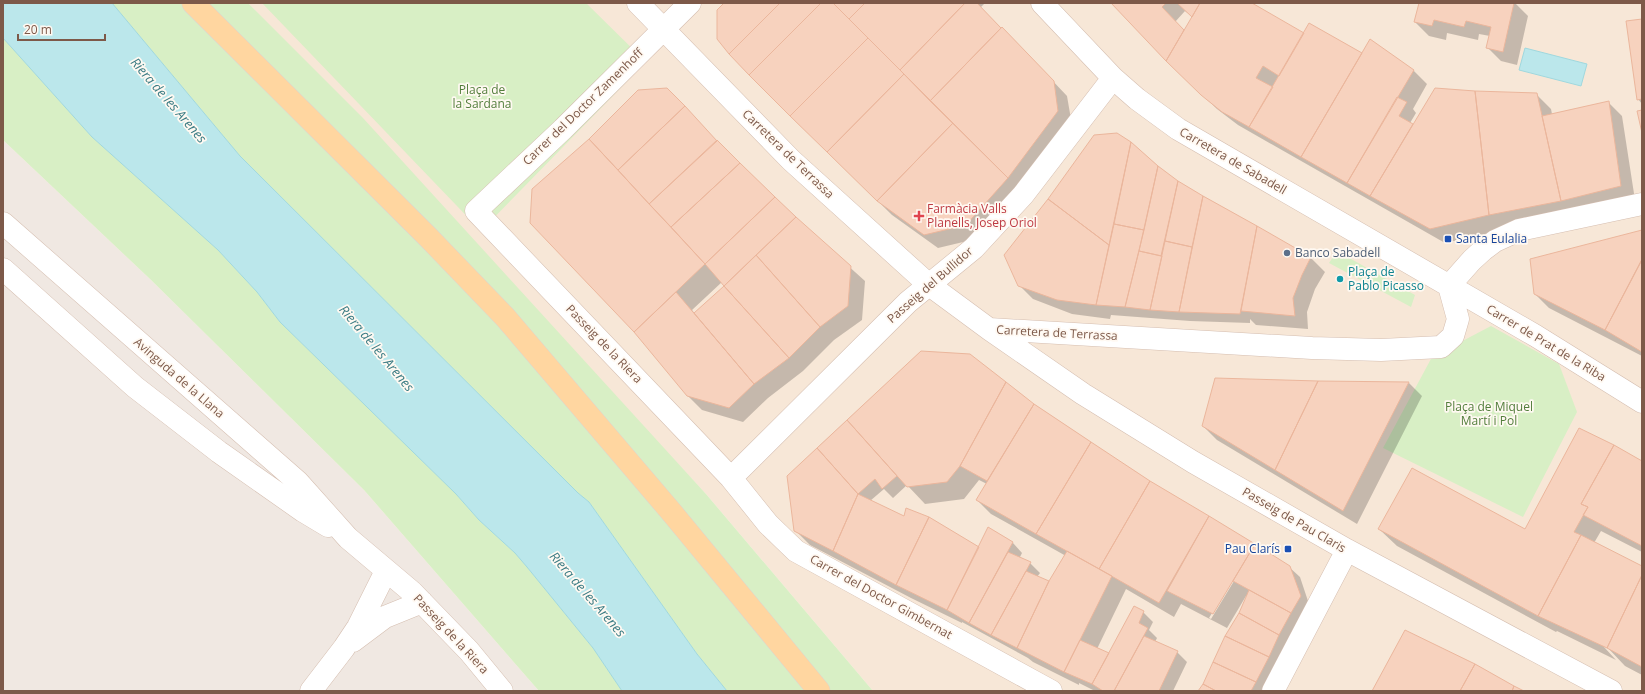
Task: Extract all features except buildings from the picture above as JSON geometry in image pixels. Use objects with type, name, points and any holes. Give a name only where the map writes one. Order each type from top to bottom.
[{"type":"main road","points":[[193,3],[422,231],[504,317],[673,514],[819,691]]},
{"type":"street","name":"Carretera de Terrassa","points":[[638,3],[791,160],[928,284],[989,329],[1312,348],[1381,350],[1441,346],[1453,336],[1458,319],[1449,286]]},
{"type":"street","name":"Carrer del Doctor Zamenhoff","points":[[476,211],[563,129],[690,3]]},
{"type":"street","name":"Carretera de Sabadell","points":[[1042,3],[1114,78],[1138,99],[1178,128],[1449,286]]},
{"type":"street","name":"Passeig del Bullidor","points":[[731,478],[903,307],[928,284],[974,248],[1023,195],[1114,78]]},
{"type":"street","points":[[1449,286],[1483,250],[1495,241],[1519,230],[1642,204]]},
{"type":"street","name":"Passeig de la Riera","points":[[476,211],[731,478]]},
{"type":"street","name":"Avinguda de la Llana","points":[[3,223],[298,482],[348,538],[391,575]]},
{"type":"street","name":"Avinguda de la Llana","points":[[3,269],[135,387],[225,456],[303,511],[348,538]]},
{"type":"street","name":"Carrer de Prat de la Riba","points":[[1449,286],[1536,336],[1642,402]]},
{"type":"street","name":"Passeig de Pau Claris","points":[[989,329],[1083,394],[1180,454],[1347,550],[1611,691]]},
{"type":"street","name":"Carrer del Doctor Gimbernat","points":[[731,478],[768,524],[796,551],[1051,691]]},
{"type":"street","points":[[1273,691],[1347,550]]},
{"type":"street","name":"Passeig de la Riera","points":[[391,575],[422,602],[469,650],[502,691]]},
{"type":"street","points":[[311,691],[344,648],[391,575]]},
{"type":"street","points":[[344,648],[385,617],[422,602]]},
{"type":"shaded area","points":[[248,3],[1642,3],[1642,691],[873,691],[706,494]]},
{"type":"shaded area","points":[[3,140],[150,279],[364,490],[539,691],[3,691]]},
{"type":"green space","points":[[112,3],[248,3],[363,118],[706,494],[873,691],[727,691],[697,654],[589,502],[578,493],[240,156]]},
{"type":"green space","name":"Plaça de la Sardana","points":[[262,3],[586,3],[646,62],[481,231]]},
{"type":"green space","points":[[3,38],[92,137],[218,250],[257,292],[280,322],[456,494],[479,520],[515,553],[593,648],[622,691],[539,691],[364,490],[150,279],[3,140]]},
{"type":"green space","name":"Plaça de Pablo Picasso","points":[[1337,251],[1415,295],[1411,307],[1329,263]]},
{"type":"green space","name":"Plaça de Miquel Martí i Pol","points":[[1491,326],[1559,364],[1577,412],[1523,517],[1383,448],[1432,357]]},
{"type":"water","name":"Riera de les Arenes","points":[[3,3],[112,3],[240,156],[578,493],[589,502],[697,654],[727,691],[622,691],[593,648],[515,553],[479,520],[456,494],[280,322],[257,292],[218,250],[92,137],[3,38]]},
{"type":"water","points":[[1525,48],[1587,64],[1581,86],[1519,70]]},
{"type":"place","name":"Farmàcia Valls Planells, Josep Oriol","points":[[919,216]]},
{"type":"place","name":"Santa Eulalia","points":[[1448,239]]},
{"type":"place","name":"Banco Sabadell","points":[[1287,253]]},
{"type":"place","name":"Plaça de Pablo Picasso","points":[[1340,279]]},
{"type":"place","name":"Pau Clarís","points":[[1288,549]]}]
